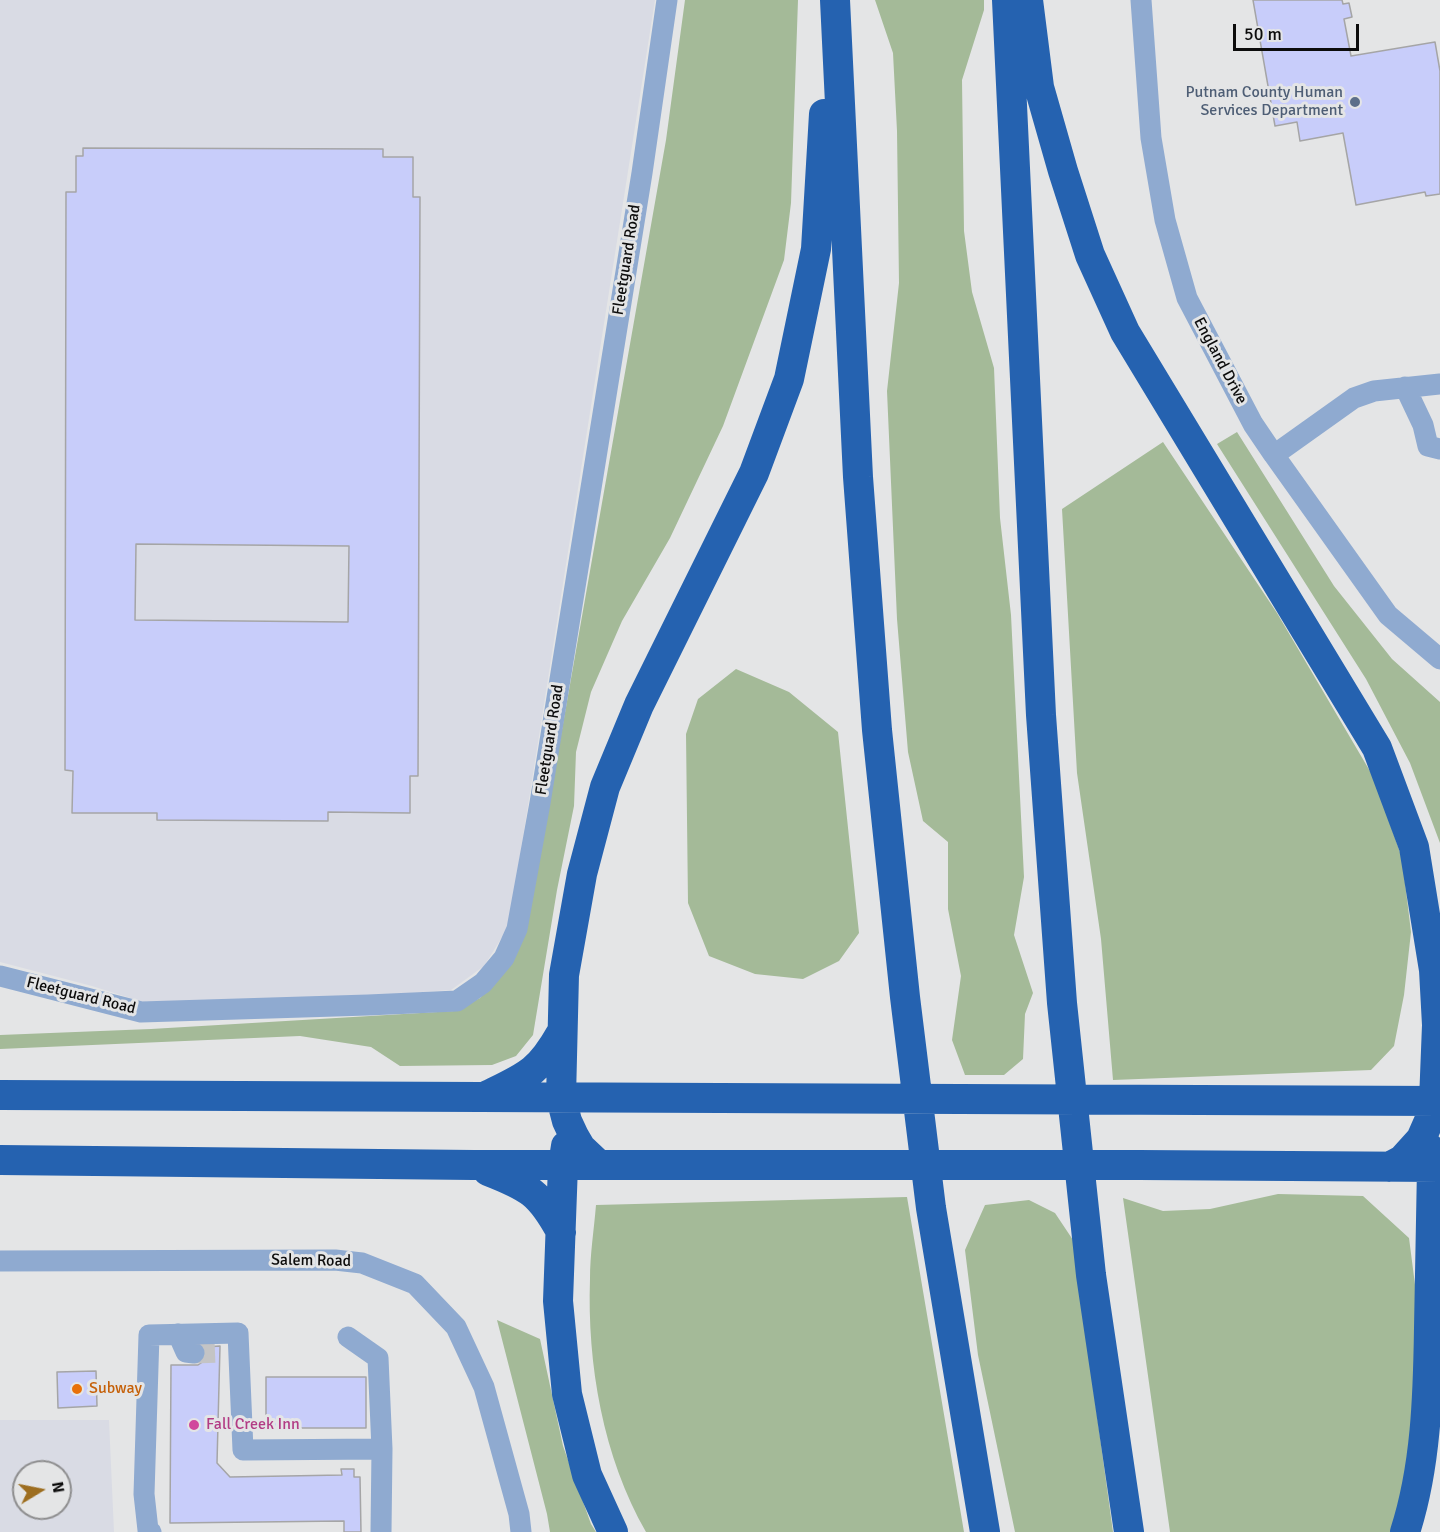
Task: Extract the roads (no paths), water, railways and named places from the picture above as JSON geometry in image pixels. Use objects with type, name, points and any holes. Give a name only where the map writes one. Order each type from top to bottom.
[{"type":"highway","points":[[599,1165],[581,1148],[572,1133],[561,1098],[564,975],[582,874],[605,787],[639,705],[754,473],[789,379],[816,249],[833,0]]},
{"type":"highway","points":[[833,0],[858,477],[877,730],[905,997],[932,1208],[985,1532]]},
{"type":"highway","points":[[1007,0],[1041,715],[1062,1003],[1091,1275],[1129,1532]]},
{"type":"highway","points":[[1028,0],[1039,87],[1063,171],[1090,255],[1125,332],[1377,748],[1414,847],[1434,970],[1438,1028],[1437,1101],[1415,1147],[1402,1160],[1389,1167]]},
{"type":"highway","points":[[483,1097],[533,1072],[549,1054],[561,1033]]},
{"type":"highway","points":[[0,1095],[1437,1101]]},
{"type":"highway","points":[[613,1532],[587,1475],[567,1394],[558,1301],[562,1165],[572,1133],[580,1121],[594,1109],[626,1097]]},
{"type":"highway","points":[[1367,1100],[1398,1111],[1419,1128],[1436,1167],[1436,1218],[1425,1424],[1419,1473],[1405,1532]]},
{"type":"highway","points":[[0,1160],[474,1165],[1436,1167]]},
{"type":"highway","points":[[0,1183],[12,1177],[38,1171],[105,1161]]},
{"type":"highway","points":[[474,1165],[520,1184],[537,1195],[561,1232]]},
{"type":"street","name":"Fleetguard Road","points":[[0,976],[141,1012],[356,1006],[457,1001],[483,982],[504,958],[517,929],[540,803],[642,173],[667,0]]},
{"type":"street","name":"England Drive","points":[[1141,0],[1151,138],[1165,220],[1187,298],[1253,424],[1274,455],[1388,615],[1440,659]]},
{"type":"street","points":[[1274,455],[1354,398],[1374,391],[1440,384]]},
{"type":"street","points":[[1405,387],[1423,425],[1428,446],[1440,448]]},
{"type":"street","name":"Salem Road","points":[[0,1261],[334,1260],[362,1263],[415,1284],[456,1327],[484,1387],[519,1514],[521,1532]]},
{"type":"street","points":[[220,1352],[228,1347],[229,1333]]},
{"type":"street","points":[[151,1532],[148,1530],[144,1494],[149,1335],[238,1333],[243,1450],[382,1449]]},
{"type":"street","points":[[178,1334],[186,1352],[194,1353]]},
{"type":"street","points":[[348,1337],[378,1358],[382,1449],[381,1532]]},
{"type":"tunnel","points":[[194,1353],[220,1352]]},
{"type":"place","name":"Putnam County Human Services Department","points":[[1355,102]]},
{"type":"place","name":"Subway","points":[[77,1389]]},
{"type":"place","name":"Fall Creek Inn","points":[[194,1425]]}]
